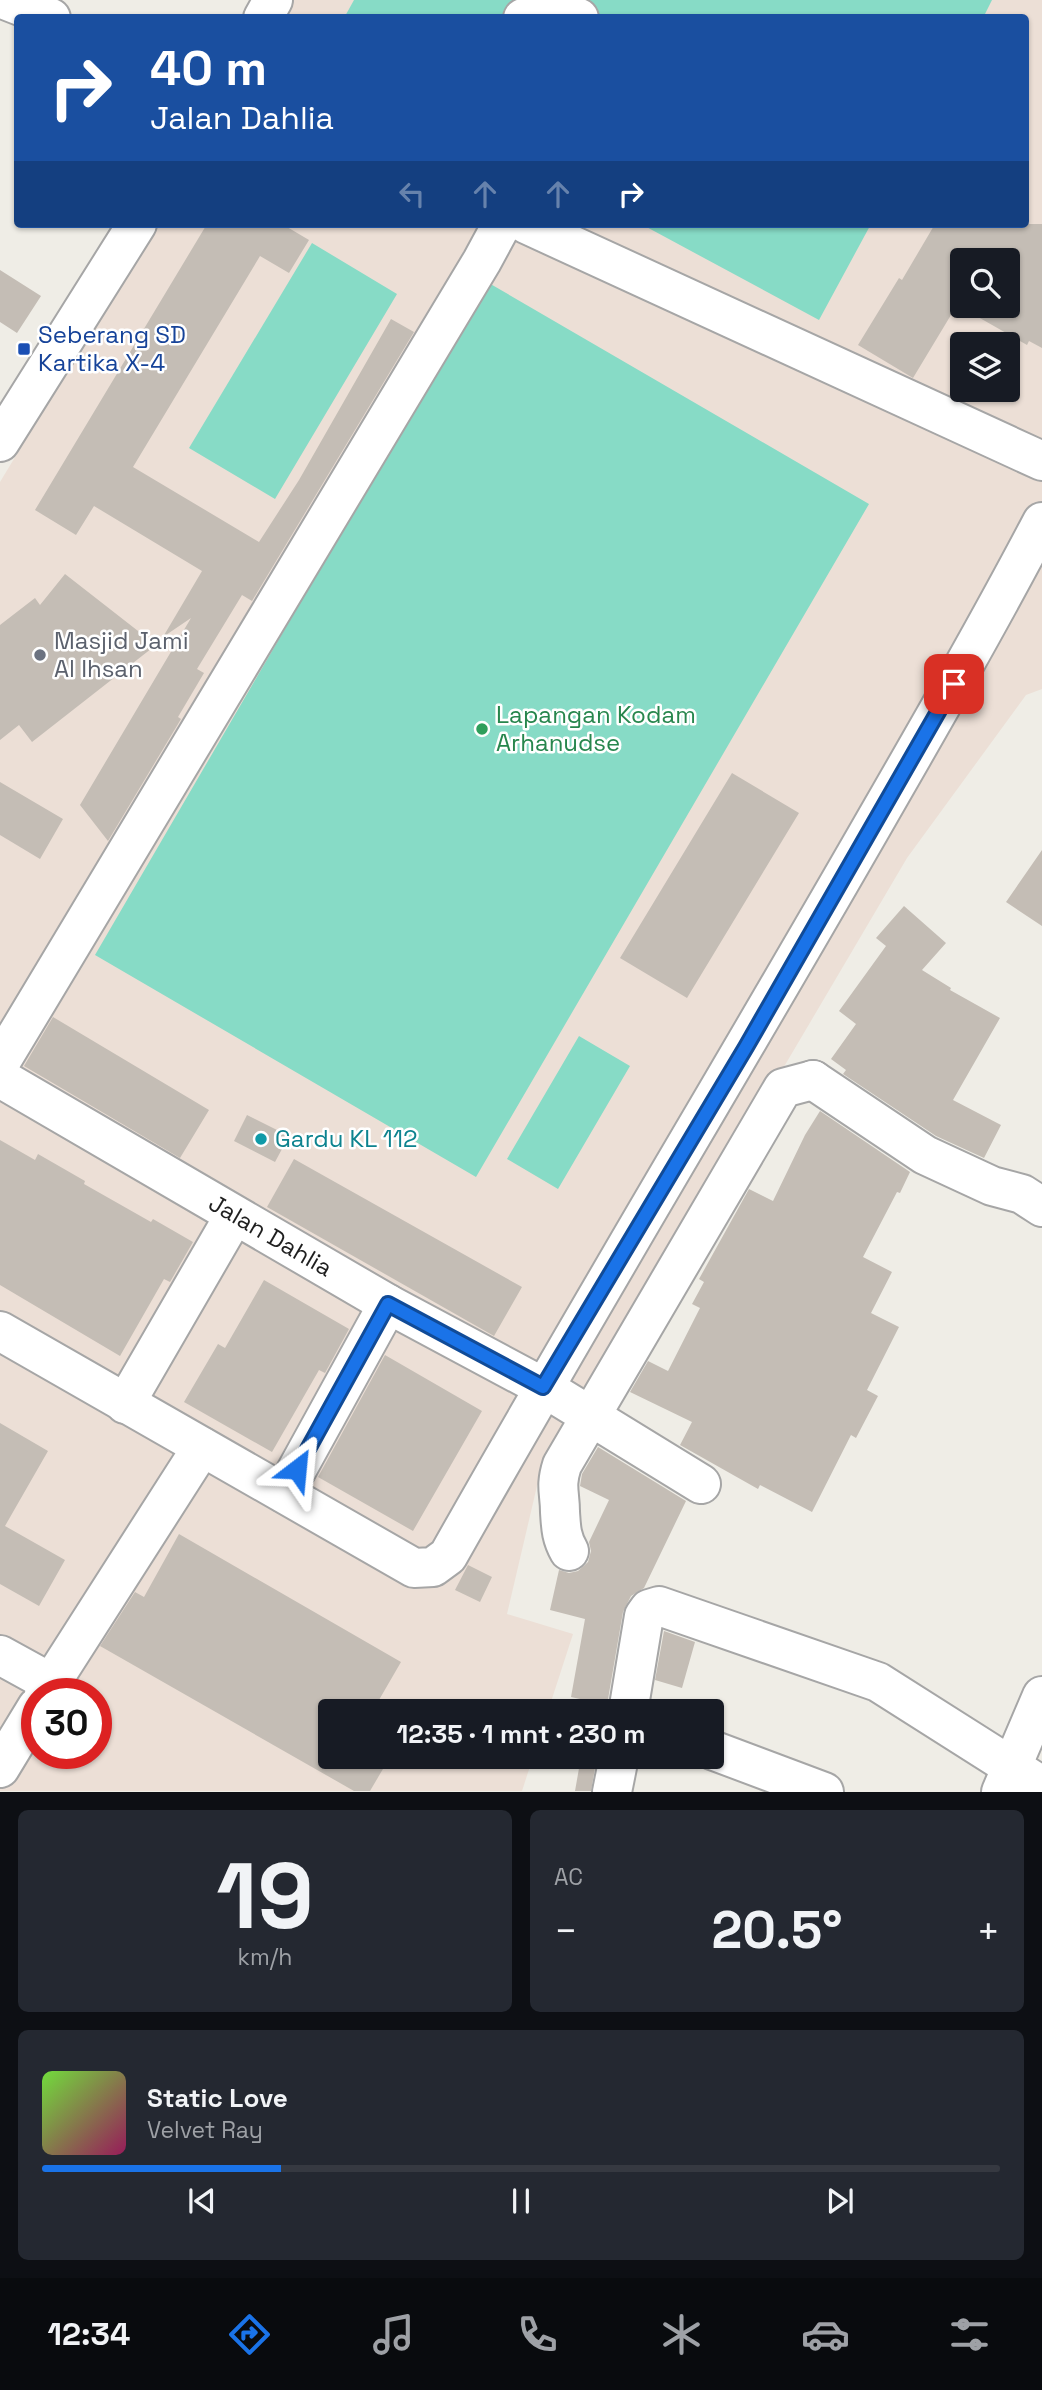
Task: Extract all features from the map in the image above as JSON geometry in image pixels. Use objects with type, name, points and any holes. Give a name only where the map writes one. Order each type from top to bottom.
[{"type":"street","points":[[5,0],[41,14]]},
{"type":"street","points":[[551,14],[570,14]]},
{"type":"street","points":[[0,442],[134,228]]},
{"type":"street","points":[[0,1063],[500,228]]},
{"type":"street","points":[[535,228],[1042,461]]},
{"type":"street","points":[[0,1331],[414,1568],[433,1567],[448,1556],[543,1387],[752,1035],[995,611],[1042,522]]},
{"type":"street","name":"Jalan Dahlia","points":[[0,1078],[388,1304],[543,1387],[701,1484]]},
{"type":"street","points":[[569,1551],[562,1540],[557,1490],[562,1465],[783,1088],[813,1080],[925,1154],[992,1186],[1022,1194],[1042,1207]]},
{"type":"street","points":[[125,1404],[234,1216]]},
{"type":"street","points":[[284,1493],[388,1304]]},
{"type":"street","points":[[55,1678],[202,1447]]},
{"type":"street","points":[[630,1699],[644,1616],[649,1609],[659,1606],[878,1682],[1018,1781],[1042,1696]]},
{"type":"street","points":[[0,1655],[25,1678]]},
{"type":"street","points":[[0,1768],[21,1733]]},
{"type":"street","points":[[724,1754],[824,1791]]},
{"type":"street","points":[[611,1791],[616,1769]]},
{"type":"shaded area","points":[[291,0],[1042,0],[1042,689],[1026,695],[907,858],[537,1486],[507,1614],[573,1634],[552,1699],[318,1699],[318,1769],[529,1769],[522,1791],[0,1791],[0,482],[154,228],[1029,228],[1029,14],[283,14]]},
{"type":"green space","points":[[354,0],[992,0],[985,14],[346,14]]},
{"type":"green space","points":[[648,228],[869,228],[819,320]]},
{"type":"green space","points":[[312,243],[397,294],[275,499],[189,448]]},
{"type":"green space","name":"Lapangan Kodam Arhanudse","points":[[487,282],[869,504],[476,1177],[95,955]]},
{"type":"green space","points":[[579,1036],[630,1066],[558,1189],[507,1159]]},
{"type":"building","points":[[1029,224],[1042,224],[1042,348],[1029,341],[1027,345],[1020,341],[1020,332],[1004,332],[980,318],[1020,318],[1020,248],[950,248],[950,317],[913,378],[858,345],[899,278],[902,280],[933,228],[1029,228]]},
{"type":"building","points":[[205,228],[289,228],[309,240],[289,273],[260,256],[133,467],[259,542],[299,480],[391,319],[414,332],[252,601],[242,595],[197,669],[204,673],[178,717],[181,719],[108,841],[80,805],[191,618],[163,637],[202,571],[94,506],[76,535],[35,510]]},
{"type":"building","points":[[0,270],[41,296],[17,333],[0,322]]},
{"type":"building","name":"Masjid Jami Al Ihsan","points":[[65,574],[156,645],[32,742],[19,725],[0,740],[0,625],[35,598],[40,605]]},
{"type":"building","points":[[732,773],[799,813],[687,998],[620,958]]},
{"type":"building","points":[[0,782],[63,819],[40,859],[0,835]]},
{"type":"building","points":[[1042,850],[1042,926],[1006,902]]},
{"type":"building","points":[[904,906],[946,943],[922,970],[951,988],[950,990],[1000,1018],[953,1100],[1001,1125],[984,1158],[936,1136],[843,1074],[846,1070],[831,1059],[856,1024],[839,1011],[886,946],[876,938]]},
{"type":"building","points":[[53,1017],[209,1110],[180,1158],[24,1066]]},
{"type":"building","points":[[820,1111],[910,1172],[863,1257],[892,1272],[871,1313],[899,1327],[867,1390],[878,1396],[856,1438],[851,1435],[812,1512],[760,1485],[758,1489],[680,1445],[692,1422],[630,1392],[648,1361],[668,1371],[700,1308],[692,1304],[704,1282],[699,1279],[749,1189],[773,1201],[805,1135]]},
{"type":"building","name":"Gardu KL 112","points":[[247,1115],[289,1136],[275,1162],[234,1141]]},
{"type":"building","points":[[0,1140],[35,1160],[38,1154],[85,1181],[84,1184],[193,1242],[170,1282],[164,1279],[120,1356],[0,1285]]},
{"type":"building","points":[[294,1159],[522,1287],[494,1336],[267,1207]]},
{"type":"building","points":[[264,1280],[349,1329],[325,1373],[319,1370],[272,1452],[184,1402],[218,1344],[225,1348]]},
{"type":"building","points":[[385,1355],[482,1411],[413,1531],[318,1477]]},
{"type":"building","points":[[0,1423],[48,1451],[5,1526],[65,1560],[39,1606],[0,1584]]},
{"type":"building","points":[[598,1447],[686,1501],[644,1588],[631,1596],[623,1612],[608,1699],[571,1697],[585,1619],[550,1610],[559,1570],[569,1573],[578,1571],[588,1562],[591,1551],[589,1542],[609,1500],[580,1486],[582,1474]]},
{"type":"building","points":[[179,1534],[401,1662],[380,1699],[318,1699],[318,1769],[383,1769],[370,1791],[354,1791],[100,1646],[135,1592],[144,1597]]},
{"type":"building","points":[[468,1565],[492,1577],[480,1602],[455,1590]]},
{"type":"building","points":[[664,1631],[695,1642],[682,1688],[655,1680]]},
{"type":"building","points":[[579,1769],[595,1769],[591,1791],[575,1791]]},
{"type":"place","name":"Seberang SD Kartika X-4","points":[[24,349]]},
{"type":"place","name":"Masjid Jami Al Ihsan","points":[[40,655]]},
{"type":"place","name":"Lapangan Kodam Arhanudse","points":[[482,729]]},
{"type":"place","name":"Gardu KL 112","points":[[261,1139]]},
{"type":"route","points":[[297,1469],[388,1304],[543,1387],[746,1047],[954,684]]}]
